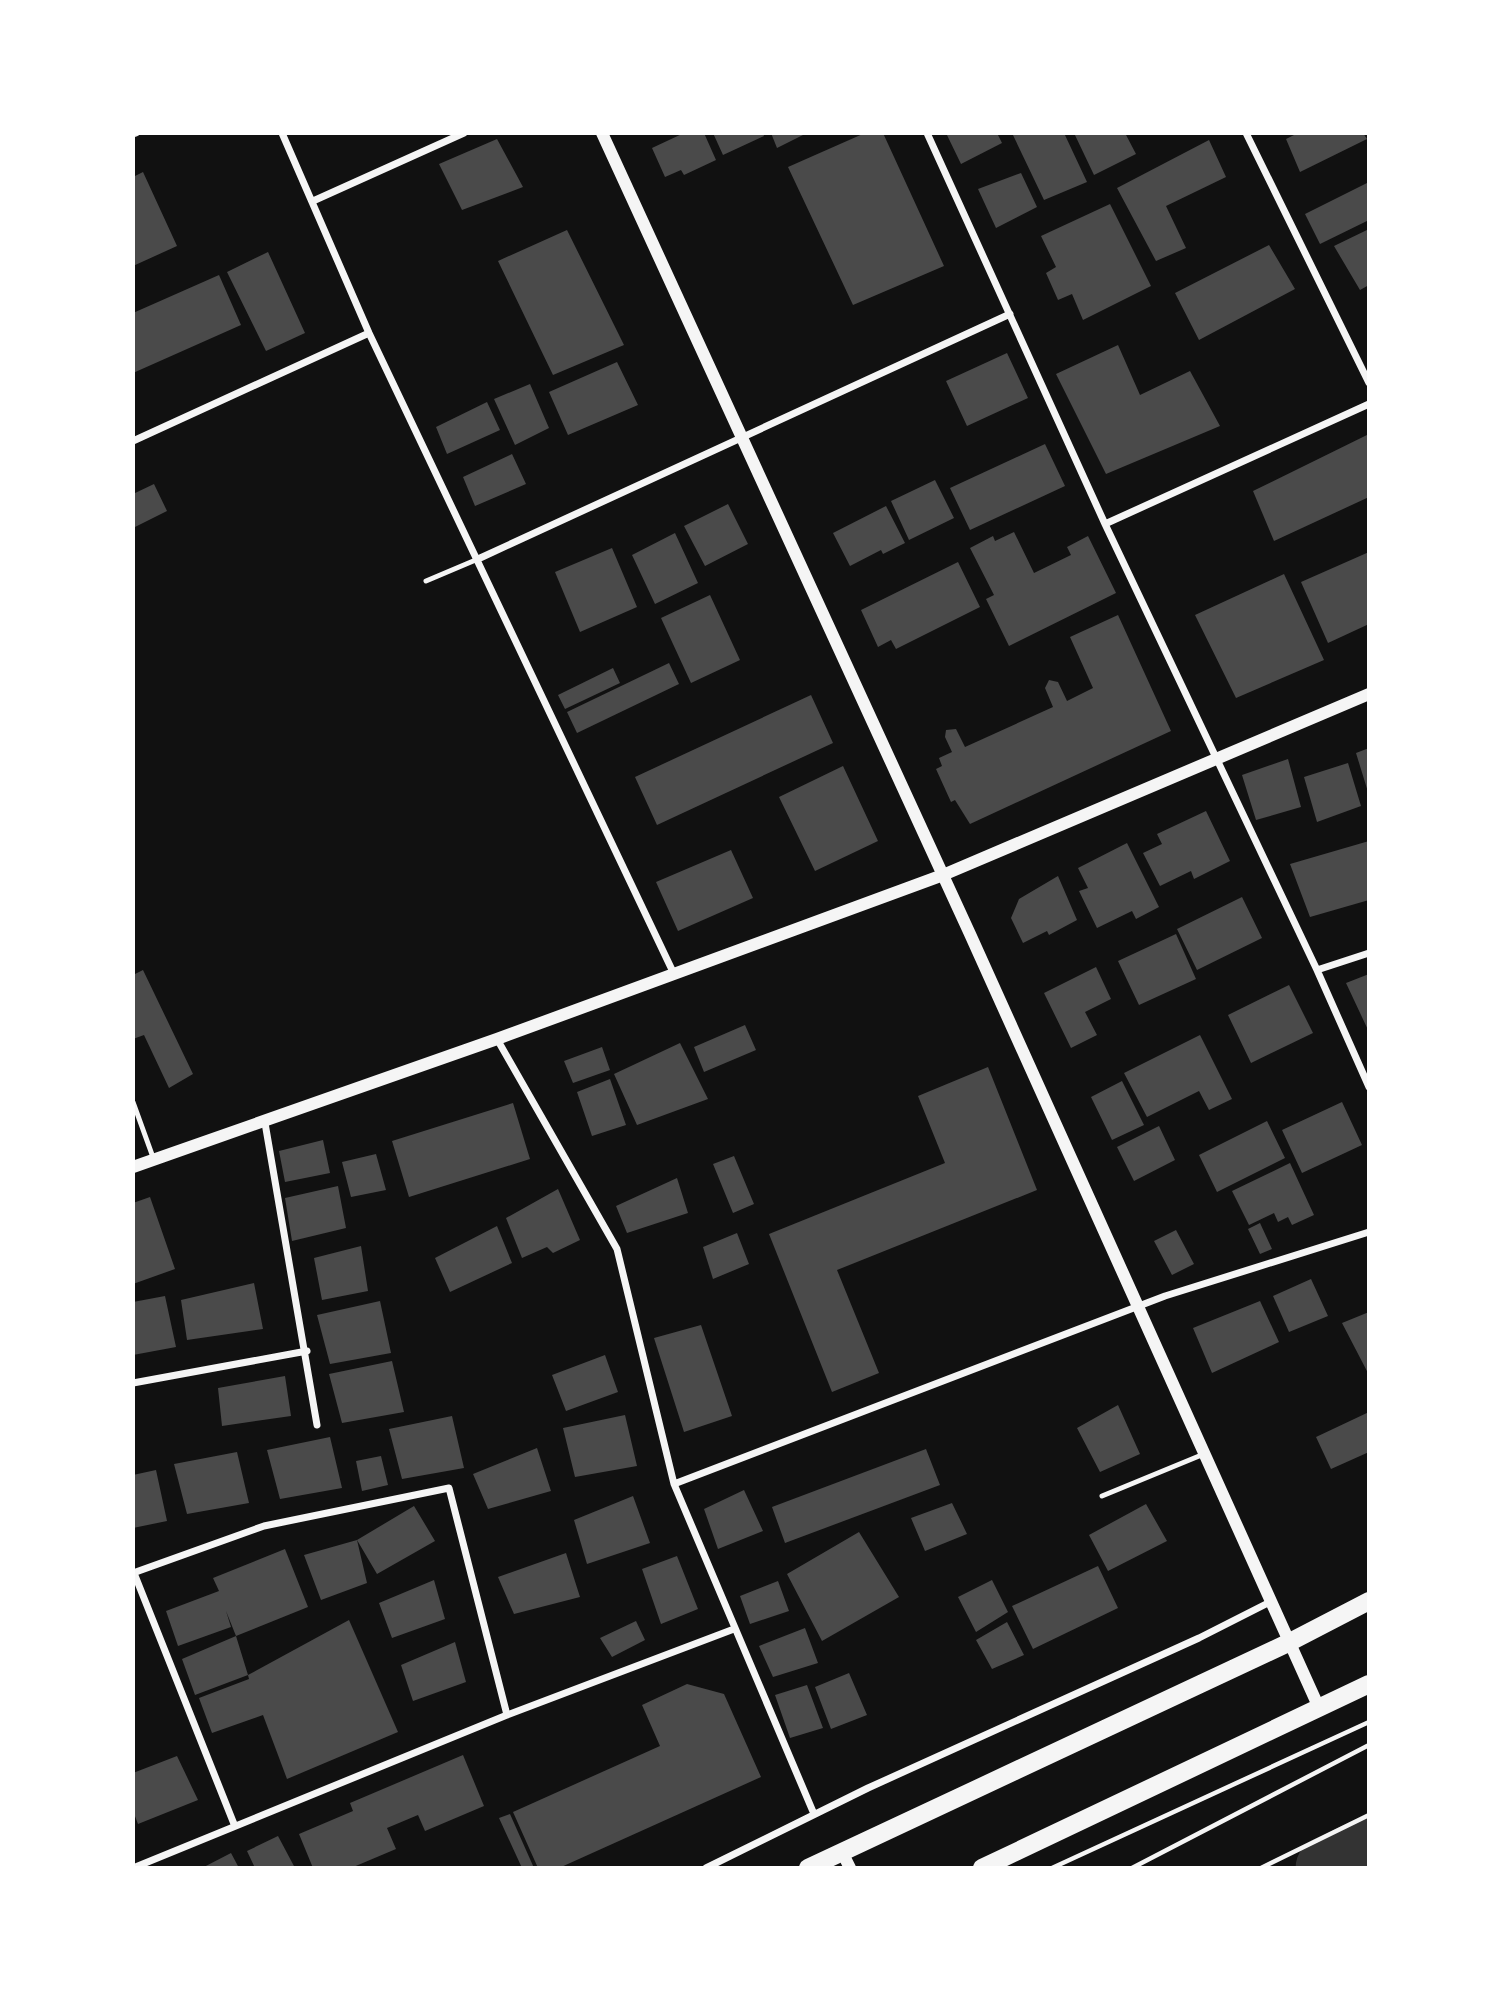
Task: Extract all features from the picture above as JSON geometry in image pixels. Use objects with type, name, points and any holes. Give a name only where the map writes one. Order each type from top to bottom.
[{"type":"main road","points":[[808,1868],[846,1860],[1369,1601]]},
{"type":"main road","points":[[982,1868],[1320,1710],[1369,1684]]},
{"type":"street","points":[[282,133],[369,333],[674,975]]},
{"type":"street","points":[[313,201],[464,133]]},
{"type":"street","points":[[602,133],[943,875],[1320,1710]]},
{"type":"street","points":[[928,133],[1105,524],[1214,759],[1317,970],[1369,1087]]},
{"type":"street","points":[[1246,133],[1369,383]]},
{"type":"street","points":[[478,559],[1010,314]]},
{"type":"street","points":[[133,441],[369,333]]},
{"type":"street","points":[[1105,524],[1369,404]]},
{"type":"street","points":[[133,1167],[265,1123],[943,875],[1369,694]]},
{"type":"street","points":[[1317,970],[1369,953]]},
{"type":"street","points":[[497,1039],[617,1249],[674,1483],[814,1814]]},
{"type":"street","points":[[265,1123],[307,1351],[317,1425]]},
{"type":"street","points":[[674,1483],[1139,1306],[1369,1232]]},
{"type":"street","points":[[133,1383],[307,1351]]},
{"type":"street","points":[[234,1824],[134,1573],[264,1526],[449,1488],[507,1715]]},
{"type":"street","points":[[706,1868],[814,1814],[1199,1638],[1270,1602]]},
{"type":"street","points":[[133,1868],[234,1824],[507,1715],[734,1629]]},
{"type":"lane","points":[[426,581],[478,559]]},
{"type":"lane","points":[[133,1102],[154,1160]]},
{"type":"lane","points":[[1102,1496],[1203,1454]]},
{"type":"path","points":[[1052,1868],[1369,1722]]},
{"type":"path","points":[[1132,1868],[1369,1745]]},
{"type":"path","points":[[1261,1868],[1369,1815]]},
{"type":"building","points":[[684,133],[704,133],[716,160],[684,175],[681,170],[665,177],[652,148]]},
{"type":"building","points":[[713,133],[763,133],[764,136],[723,155]]},
{"type":"building","points":[[771,133],[807,133],[777,148]]},
{"type":"building","points":[[865,133],[883,133],[944,266],[853,305],[788,167]]},
{"type":"building","points":[[946,133],[997,133],[1002,143],[961,164]]},
{"type":"building","points":[[1012,133],[1064,133],[1087,182],[1044,200]]},
{"type":"building","points":[[1074,133],[1125,133],[1136,154],[1094,175]]},
{"type":"building","points":[[1298,133],[1363,133],[1367,139],[1300,172],[1286,139]]},
{"type":"building","points":[[497,139],[523,187],[462,210],[439,164]]},
{"type":"building","points":[[1209,140],[1226,177],[1166,206],[1186,248],[1156,261],[1117,188]]},
{"type":"building","points":[[143,172],[177,246],[133,266],[133,177]]},
{"type":"building","points":[[1021,173],[1037,207],[996,228],[978,189]]},
{"type":"building","points":[[1369,182],[1369,220],[1320,244],[1305,214]]},
{"type":"building","points":[[1110,204],[1151,286],[1083,320],[1072,294],[1058,300],[1046,273],[1056,267],[1041,236]]},
{"type":"building","points":[[1369,229],[1369,285],[1360,290],[1334,246]]},
{"type":"building","points":[[567,230],[624,345],[553,375],[498,261]]},
{"type":"building","points":[[1269,245],[1295,289],[1199,340],[1175,293]]},
{"type":"building","points":[[268,252],[305,333],[266,351],[227,272]]},
{"type":"building","points":[[219,275],[241,325],[133,373],[133,313]]},
{"type":"building","points":[[1118,345],[1140,395],[1190,371],[1220,426],[1106,474],[1056,374]]},
{"type":"building","points":[[1007,353],[1028,398],[967,426],[946,381]]},
{"type":"building","points":[[617,362],[638,405],[568,435],[549,392]]},
{"type":"building","points":[[530,384],[549,428],[515,445],[494,399]]},
{"type":"building","points":[[487,402],[500,430],[447,454],[436,427]]},
{"type":"building","points":[[1369,434],[1369,497],[1274,541],[1253,491]]},
{"type":"building","points":[[1045,444],[1065,486],[970,530],[950,488]]},
{"type":"building","points":[[512,454],[526,484],[475,506],[463,477]]},
{"type":"building","points":[[935,480],[954,518],[909,540],[891,501]]},
{"type":"building","points":[[154,484],[167,511],[133,528],[133,494]]},
{"type":"building","points":[[728,504],[748,544],[705,566],[684,526]]},
{"type":"building","points":[[886,506],[905,543],[883,554],[881,550],[850,566],[833,533]]},
{"type":"building","points":[[1014,532],[1034,573],[1071,555],[1067,547],[1088,536],[1116,593],[1009,646],[986,599],[994,595],[970,548],[993,536],[995,541]]},
{"type":"building","points":[[675,533],[698,583],[655,604],[632,555]]},
{"type":"building","points":[[612,548],[637,607],[580,632],[555,572]]},
{"type":"building","points":[[1369,552],[1369,624],[1328,643],[1301,582]]},
{"type":"building","points":[[958,562],[980,607],[896,649],[891,640],[878,647],[861,610]]},
{"type":"building","points":[[1284,574],[1324,660],[1236,698],[1195,615]]},
{"type":"building","points":[[710,595],[740,660],[691,683],[661,618]]},
{"type":"building","points":[[1118,615],[1171,731],[970,824],[955,800],[951,802],[936,769],[942,766],[939,758],[952,752],[945,737],[946,730],[956,729],[965,747],[1053,707],[1045,688],[1049,680],[1058,682],[1067,701],[1093,688],[1070,637]]},
{"type":"building","points":[[669,663],[679,684],[577,733],[567,712]]},
{"type":"building","points":[[613,668],[620,683],[565,709],[558,695]]},
{"type":"building","points":[[811,695],[833,743],[657,825],[635,777]]},
{"type":"building","points":[[1369,748],[1369,792],[1368,792],[1356,753]]},
{"type":"building","points":[[1288,759],[1301,807],[1256,820],[1242,775]]},
{"type":"building","points":[[1348,763],[1361,806],[1317,822],[1304,777]]},
{"type":"building","points":[[843,766],[878,841],[815,871],[779,797]]},
{"type":"building","points":[[1206,811],[1230,861],[1194,879],[1191,871],[1160,886],[1143,853],[1162,844],[1157,834]]},
{"type":"building","points":[[1369,841],[1369,900],[1310,917],[1290,864]]},
{"type":"building","points":[[1127,843],[1159,907],[1136,919],[1132,911],[1097,928],[1079,891],[1088,888],[1078,868]]},
{"type":"building","points":[[731,850],[753,898],[678,931],[656,882]]},
{"type":"building","points":[[1058,876],[1077,920],[1049,935],[1047,931],[1023,943],[1011,918],[1019,899]]},
{"type":"building","points":[[1242,897],[1262,938],[1197,970],[1177,929]]},
{"type":"building","points":[[1176,934],[1196,979],[1139,1005],[1118,961]]},
{"type":"building","points":[[1096,967],[1111,999],[1085,1012],[1097,1035],[1071,1048],[1044,993]]},
{"type":"building","points":[[143,970],[193,1074],[169,1088],[144,1035],[133,1039],[133,975]]},
{"type":"building","points":[[1369,974],[1369,1032],[1346,983]]},
{"type":"building","points":[[1289,985],[1313,1033],[1251,1063],[1228,1015]]},
{"type":"building","points":[[745,1025],[756,1050],[704,1072],[694,1047]]},
{"type":"building","points":[[1200,1035],[1232,1099],[1209,1110],[1199,1091],[1147,1117],[1124,1073]]},
{"type":"building","points":[[680,1043],[708,1099],[637,1125],[614,1074]]},
{"type":"building","points":[[602,1047],[610,1070],[573,1083],[564,1061]]},
{"type":"building","points":[[988,1067],[1037,1190],[837,1270],[879,1373],[832,1392],[769,1234],[945,1163],[918,1096]]},
{"type":"building","points":[[610,1079],[626,1125],[592,1136],[577,1092]]},
{"type":"building","points":[[1122,1081],[1144,1125],[1112,1140],[1091,1097]]},
{"type":"building","points":[[1342,1102],[1362,1145],[1302,1173],[1282,1130]]},
{"type":"building","points":[[513,1103],[530,1159],[409,1197],[392,1141]]},
{"type":"building","points":[[1267,1121],[1285,1158],[1217,1192],[1199,1155]]},
{"type":"building","points":[[1159,1126],[1175,1160],[1134,1181],[1117,1147]]},
{"type":"building","points":[[323,1140],[330,1173],[285,1182],[279,1151]]},
{"type":"building","points":[[376,1154],[386,1190],[351,1197],[342,1162]]},
{"type":"building","points":[[734,1156],[754,1204],[733,1213],[713,1164]]},
{"type":"building","points":[[1290,1163],[1314,1215],[1292,1225],[1288,1217],[1278,1222],[1274,1213],[1249,1225],[1232,1191]]},
{"type":"building","points":[[677,1178],[688,1213],[627,1233],[616,1206]]},
{"type":"building","points":[[338,1186],[346,1228],[292,1241],[285,1198]]},
{"type":"building","points":[[558,1189],[580,1240],[553,1253],[547,1247],[522,1258],[506,1218]]},
{"type":"building","points":[[150,1197],[175,1269],[133,1284],[133,1203]]},
{"type":"building","points":[[1260,1223],[1272,1249],[1260,1254],[1248,1229]]},
{"type":"building","points":[[497,1226],[512,1263],[450,1292],[435,1258]]},
{"type":"building","points":[[1176,1230],[1194,1264],[1172,1275],[1154,1241]]},
{"type":"building","points":[[737,1233],[749,1264],[713,1279],[703,1247]]},
{"type":"building","points":[[361,1246],[368,1291],[322,1300],[314,1258]]},
{"type":"building","points":[[1311,1279],[1328,1316],[1289,1332],[1273,1296]]},
{"type":"building","points":[[254,1283],[263,1329],[187,1340],[181,1300]]},
{"type":"building","points":[[165,1296],[176,1347],[133,1355],[133,1302]]},
{"type":"building","points":[[380,1301],[391,1353],[330,1364],[317,1315]]},
{"type":"building","points":[[1260,1301],[1279,1342],[1212,1373],[1193,1328]]},
{"type":"building","points":[[1369,1312],[1369,1375],[1342,1323]]},
{"type":"building","points":[[701,1325],[732,1416],[684,1432],[654,1338]]},
{"type":"building","points":[[605,1355],[618,1392],[566,1411],[552,1375]]},
{"type":"building","points":[[392,1361],[404,1412],[342,1423],[329,1374]]},
{"type":"building","points":[[285,1376],[291,1416],[222,1426],[218,1388]]},
{"type":"building","points":[[1118,1405],[1140,1454],[1100,1472],[1077,1428]]},
{"type":"building","points":[[1369,1412],[1369,1452],[1331,1469],[1316,1437]]},
{"type":"building","points":[[625,1415],[637,1466],[575,1477],[563,1428]]},
{"type":"building","points":[[452,1416],[464,1468],[402,1479],[389,1429]]},
{"type":"building","points":[[330,1437],[342,1488],[280,1499],[267,1450]]},
{"type":"building","points":[[537,1448],[551,1491],[488,1509],[473,1474]]},
{"type":"building","points":[[926,1449],[940,1485],[785,1543],[772,1507]]},
{"type":"building","points":[[237,1452],[249,1503],[187,1514],[174,1464]]},
{"type":"building","points":[[381,1456],[388,1485],[362,1491],[356,1461]]},
{"type":"building","points":[[156,1470],[167,1521],[133,1528],[133,1475]]},
{"type":"building","points":[[744,1490],[763,1531],[718,1549],[704,1509]]},
{"type":"building","points":[[633,1496],[650,1543],[587,1564],[574,1520]]},
{"type":"building","points":[[952,1503],[967,1534],[925,1551],[911,1518]]},
{"type":"building","points":[[1146,1504],[1167,1541],[1108,1571],[1089,1535]]},
{"type":"building","points":[[414,1506],[435,1541],[377,1574],[357,1540]]},
{"type":"building","points":[[859,1532],[899,1597],[822,1641],[787,1574]]},
{"type":"building","points":[[357,1540],[367,1583],[321,1600],[304,1555]]},
{"type":"building","points":[[285,1549],[308,1607],[236,1636],[226,1611],[231,1627],[178,1646],[166,1611],[219,1591],[213,1578]]},
{"type":"building","points":[[566,1553],[580,1597],[514,1614],[498,1577]]},
{"type":"building","points":[[677,1556],[698,1609],[661,1624],[642,1569]]},
{"type":"building","points":[[1098,1566],[1118,1608],[1033,1649],[1012,1606]]},
{"type":"building","points":[[434,1580],[445,1619],[392,1638],[379,1603]]},
{"type":"building","points":[[992,1580],[1008,1612],[976,1632],[958,1597]]},
{"type":"building","points":[[778,1581],[789,1611],[750,1624],[740,1596]]},
{"type":"building","points":[[349,1620],[398,1732],[287,1779],[263,1715],[212,1733],[199,1698],[249,1679],[248,1675]]},
{"type":"building","points":[[636,1621],[645,1640],[612,1657],[600,1638]]},
{"type":"building","points":[[1007,1622],[1024,1655],[992,1669],[976,1640]]},
{"type":"building","points":[[805,1628],[818,1663],[773,1677],[759,1646]]},
{"type":"building","points":[[236,1636],[248,1675],[195,1695],[182,1659]]},
{"type":"building","points":[[455,1642],[466,1682],[413,1701],[401,1665]]},
{"type":"building","points":[[849,1673],[867,1715],[831,1729],[815,1687]]},
{"type":"building","points":[[687,1684],[724,1694],[761,1777],[559,1868],[538,1868],[513,1812],[660,1746],[642,1705]]},
{"type":"building","points":[[807,1685],[823,1728],[790,1738],[775,1695]]},
{"type":"building","points":[[463,1755],[484,1806],[425,1831],[418,1815],[387,1828],[396,1849],[351,1868],[313,1868],[299,1834],[353,1811],[350,1803]]},
{"type":"building","points":[[177,1756],[198,1800],[138,1824],[133,1811],[133,1773]]},
{"type":"building","points":[[510,1814],[534,1868],[522,1868],[499,1818]]},
{"type":"building","points":[[278,1836],[295,1868],[255,1868],[247,1851]]},
{"type":"building","points":[[231,1853],[239,1868],[202,1868]]},
{"type":"waterway","points":[[1327,1868],[1369,1848]]}]
